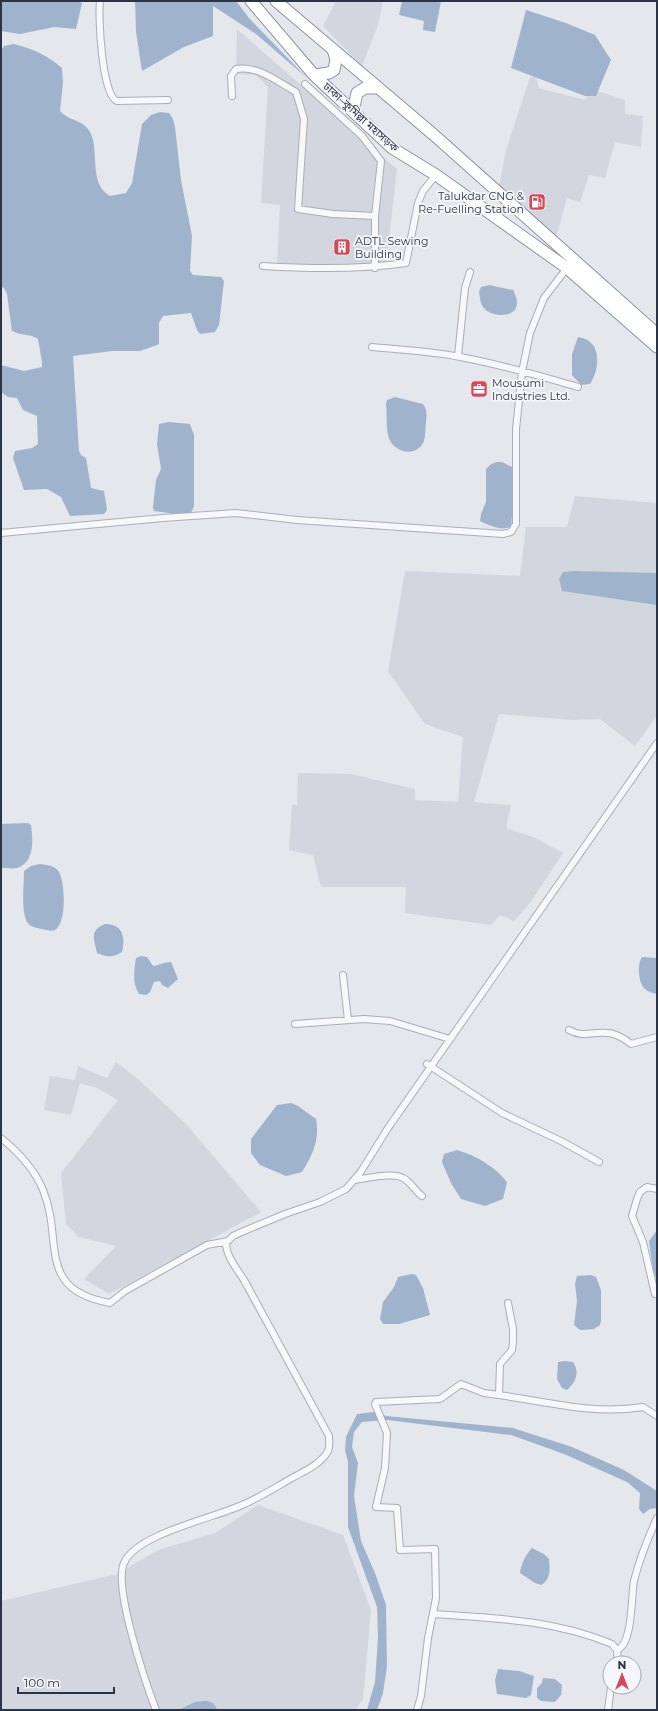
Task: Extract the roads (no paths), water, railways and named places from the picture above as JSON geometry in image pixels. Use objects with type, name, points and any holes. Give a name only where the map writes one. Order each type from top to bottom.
[{"type":"highway","name":"ঢাকা–কুমিল্লা মহাসড়ক","points":[[251,1],[314,75],[392,148],[436,175],[567,268],[657,347]]},
{"type":"highway","points":[[276,1],[434,135],[657,334]]},
{"type":"highway","points":[[314,75],[329,73],[334,70],[336,59],[333,50]]},
{"type":"highway","points":[[356,114],[354,107],[357,93],[365,88],[379,88]]},
{"type":"street","points":[[100,1],[98,15],[104,67],[112,98],[117,101],[168,100]]},
{"type":"street","points":[[232,96],[231,76],[236,69],[241,68],[259,71],[296,92],[304,119],[298,210],[333,214],[375,216]]},
{"type":"street","points":[[305,84],[362,136],[380,161],[375,216],[375,268]]},
{"type":"street","points":[[263,266],[298,268],[375,268],[406,263],[418,203],[422,191],[436,175]]},
{"type":"street","points":[[1,532],[163,518],[236,514],[312,521],[502,534],[510,532],[516,524],[516,428],[522,372],[530,333],[544,298],[567,268]]},
{"type":"street","points":[[458,356],[465,288],[470,272]]},
{"type":"street","points":[[372,347],[458,356],[510,367],[522,372],[578,387]]},
{"type":"street","points":[[1,1138],[24,1161],[36,1176],[43,1191],[50,1220],[52,1240],[66,1284],[80,1293],[110,1303],[125,1291],[207,1245],[228,1241],[244,1231],[339,1194],[355,1180],[429,1065],[450,1039],[657,743]]},
{"type":"street","points":[[342,975],[348,1020]]},
{"type":"street","points":[[296,1024],[348,1020],[390,1021],[450,1039]]},
{"type":"street","points":[[569,1030],[580,1034],[608,1031],[620,1035],[631,1044],[657,1037]]},
{"type":"street","points":[[429,1065],[502,1113],[561,1141],[598,1162]]},
{"type":"street","points":[[355,1180],[382,1176],[404,1178],[422,1196]]},
{"type":"street","points":[[655,1294],[643,1242],[632,1216],[633,1209],[640,1192],[647,1187],[657,1189]]},
{"type":"street","points":[[156,1710],[145,1678],[124,1599],[122,1578],[124,1563],[135,1550],[149,1541],[190,1523],[242,1506],[316,1464],[329,1450],[330,1436],[244,1280],[230,1258],[226,1249],[228,1241]]},
{"type":"street","points":[[499,1395],[500,1364],[502,1359],[512,1350],[513,1342],[513,1329],[508,1303]]},
{"type":"street","points":[[417,1710],[422,1696],[428,1638],[436,1598],[434,1550],[400,1550],[397,1508],[376,1507],[386,1455],[387,1433],[376,1407],[376,1402],[440,1399],[461,1384],[484,1393],[580,1409],[623,1410],[643,1407],[657,1416]]},
{"type":"street","points":[[617,1650],[621,1648],[627,1637],[634,1581],[657,1518]]},
{"type":"street","points":[[434,1614],[532,1622],[562,1627],[612,1644],[617,1650],[617,1655]]},
{"type":"street","points":[[608,1710],[610,1695]]},
{"type":"water","points":[[1,1],[77,1],[82,3],[76,29],[54,27],[20,34],[1,31]]},
{"type":"water","points":[[135,1],[236,1],[249,18],[307,78],[256,34],[213,6],[213,36],[184,47],[142,71],[136,32]]},
{"type":"water","points":[[402,1],[441,1],[435,32],[423,30],[424,21],[399,15]]},
{"type":"water","points":[[526,10],[566,23],[595,35],[611,60],[596,96],[585,96],[511,68]]},
{"type":"water","points":[[14,44],[40,53],[51,59],[62,68],[63,83],[60,111],[84,125],[90,132],[93,139],[99,183],[103,191],[110,196],[126,193],[132,183],[142,124],[151,115],[160,112],[169,113],[173,119],[175,127],[181,180],[192,236],[190,271],[193,275],[221,277],[224,281],[219,325],[215,332],[200,334],[191,313],[163,316],[159,323],[159,344],[157,345],[140,351],[112,351],[73,356],[79,451],[81,455],[86,458],[91,488],[104,491],[107,510],[104,514],[70,516],[61,497],[47,489],[24,490],[13,458],[15,451],[32,448],[38,444],[37,416],[23,410],[17,398],[8,397],[1,392],[1,365],[24,371],[42,367],[38,339],[12,331],[7,294],[4,288],[1,287],[1,50],[4,46]]},
{"type":"water","points":[[489,285],[513,290],[517,300],[516,307],[513,312],[501,315],[494,314],[483,307],[479,292],[481,287]]},
{"type":"water","points":[[578,337],[589,341],[594,346],[596,351],[597,363],[595,375],[590,384],[581,385],[572,375],[572,354]]},
{"type":"water","points":[[395,397],[423,404],[425,408],[427,417],[425,438],[419,448],[414,451],[409,452],[398,449],[390,441],[387,427],[386,404],[387,400]]},
{"type":"water","points":[[169,422],[190,424],[194,435],[194,506],[191,513],[182,515],[154,511],[153,507],[156,480],[161,469],[157,444],[159,424]]},
{"type":"water","points":[[502,462],[514,468],[516,473],[511,527],[507,528],[488,525],[480,521],[486,502],[486,469],[491,464]]},
{"type":"water","points":[[563,572],[657,573],[657,605],[562,591],[559,579]]},
{"type":"water","points":[[28,823],[31,825],[32,850],[27,861],[17,868],[1,868],[1,824]]},
{"type":"water","points":[[40,864],[55,868],[59,872],[63,884],[64,902],[62,919],[59,926],[53,931],[35,928],[27,922],[24,914],[24,871],[31,866]]},
{"type":"water","points":[[105,924],[115,926],[119,929],[123,936],[122,952],[112,956],[97,953],[94,939],[95,932]]},
{"type":"water","points":[[141,956],[147,957],[153,966],[171,962],[178,979],[168,988],[162,985],[160,981],[154,982],[150,992],[146,995],[139,994],[135,986],[134,972],[136,958]]},
{"type":"water","points":[[642,957],[657,958],[657,994],[646,990],[641,982],[639,964]]},
{"type":"water","points":[[291,1103],[298,1106],[316,1119],[317,1133],[315,1146],[302,1172],[286,1176],[260,1165],[251,1153],[251,1139],[277,1105]]},
{"type":"water","points":[[457,1150],[485,1162],[502,1176],[507,1182],[503,1199],[485,1206],[461,1199],[451,1183],[442,1162],[444,1154]]},
{"type":"water","points":[[657,1230],[657,1280],[653,1270],[649,1241]]},
{"type":"water","points":[[412,1274],[416,1275],[423,1288],[430,1315],[399,1324],[383,1324],[380,1319],[383,1302],[394,1287],[398,1277]]},
{"type":"water","points":[[591,1275],[596,1277],[601,1290],[601,1321],[600,1325],[594,1329],[580,1330],[574,1325],[577,1301],[575,1284],[577,1276]]},
{"type":"water","points":[[558,1362],[573,1362],[577,1373],[573,1384],[567,1390],[562,1388],[557,1379]]},
{"type":"water","points":[[374,1412],[386,1416],[513,1428],[572,1447],[624,1470],[657,1491],[657,1508],[650,1509],[643,1514],[639,1509],[640,1493],[627,1482],[564,1454],[511,1435],[387,1420],[362,1422],[354,1432],[352,1447],[358,1463],[354,1496],[361,1541],[375,1573],[386,1605],[387,1666],[383,1693],[377,1710],[367,1710],[375,1682],[378,1637],[377,1607],[348,1527],[348,1462],[345,1450],[346,1437],[357,1414]]},
{"type":"water","points":[[532,1548],[544,1554],[549,1559],[550,1570],[548,1577],[547,1580],[541,1585],[535,1583],[520,1573],[524,1559]]},
{"type":"water","points":[[498,1669],[519,1671],[534,1676],[531,1695],[526,1698],[497,1694],[495,1680]]},
{"type":"water","points":[[543,1678],[555,1679],[562,1685],[561,1695],[555,1702],[541,1701],[537,1698],[537,1688],[542,1683]]},
{"type":"water","points":[[209,1701],[212,1703],[217,1710],[178,1710],[195,1702]]},
{"type":"place","name":"Talukdar CNG & Re-Fuelling Station","points":[[537,202]]},
{"type":"place","name":"ADTL Sewing Building","points":[[342,247]]},
{"type":"place","name":"Mousumi Industries Ltd.","points":[[479,389]]}]
